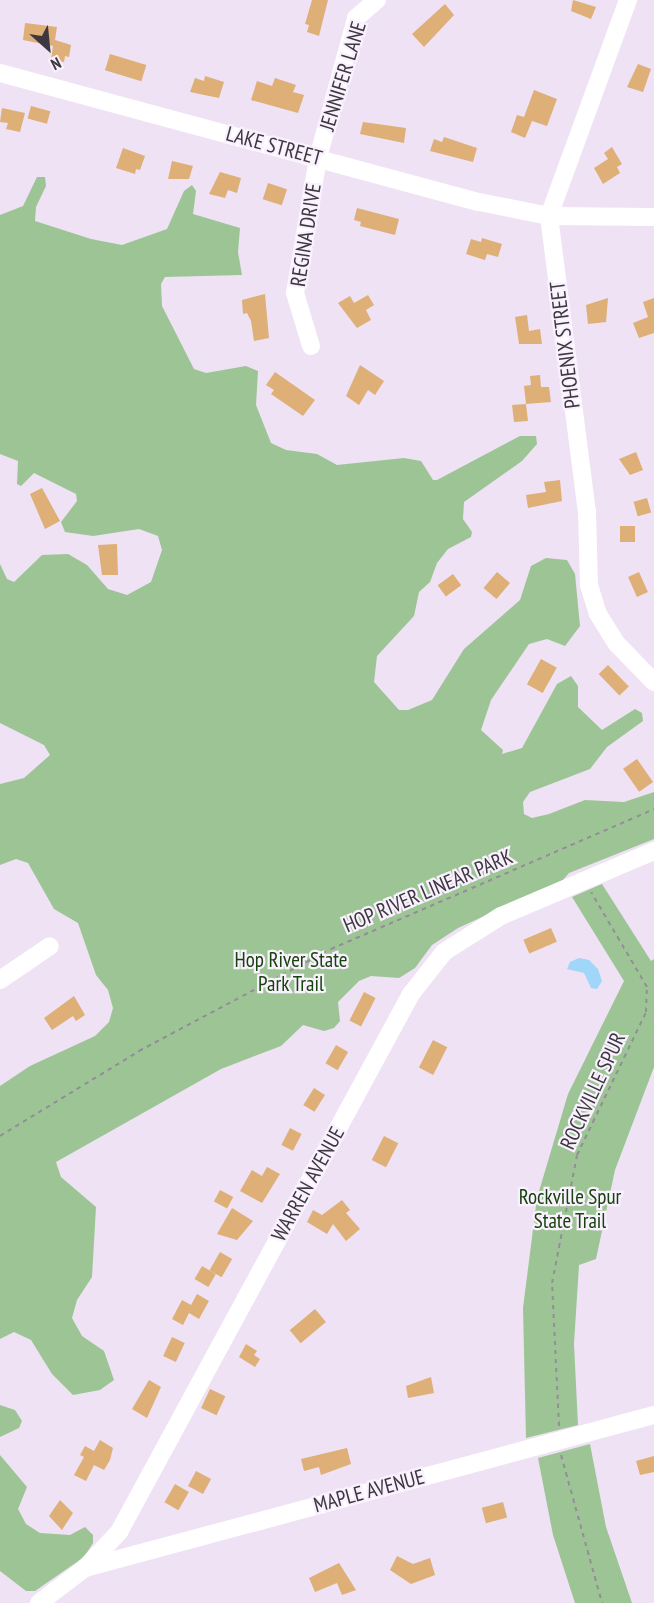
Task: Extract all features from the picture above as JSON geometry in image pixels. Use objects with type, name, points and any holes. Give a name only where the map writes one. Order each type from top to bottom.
[{"type":"street","name":"JENNIFER LANE","points":[[318,158],[356,18],[377,0]]},
{"type":"street","name":"PHOENIX STREET","points":[[628,0],[549,216],[587,511],[589,585],[598,614],[617,644],[654,682]]},
{"type":"street","name":"LAKE STREET","points":[[0,73],[479,202],[549,216],[654,217]]},
{"type":"street","name":"REGINA DRIVE","points":[[311,346],[295,293],[318,158]]},
{"type":"street","name":"WARREN AVENUE","points":[[39,1603],[85,1568],[119,1532],[139,1498],[194,1386],[411,994],[444,952],[501,916],[654,851]]},
{"type":"street","points":[[0,980],[50,946]]},
{"type":"street","name":"MAPLE AVENUE","points":[[85,1568],[654,1415]]},
{"type":"path","name":"HOP RIVER LINEAR PARK","points":[[0,1136],[139,1051],[331,949],[654,809]]},
{"type":"path","name":"ROCKVILLE SPUR","points":[[560,1434],[552,1283],[577,1155],[646,1012],[647,987],[588,885]]},
{"type":"path","points":[[559,1449],[602,1603]]},
{"type":"green space","name":"Hop River State Park Trail","points":[[37,177],[45,177],[46,186],[36,207],[35,221],[91,239],[122,245],[167,229],[184,191],[192,185],[196,191],[193,214],[240,228],[238,252],[242,275],[165,277],[161,284],[162,306],[194,369],[206,373],[246,366],[258,371],[256,405],[271,443],[286,450],[317,454],[337,465],[404,458],[421,461],[433,480],[437,480],[520,436],[536,436],[537,444],[522,461],[464,502],[463,519],[472,532],[471,537],[448,549],[437,563],[430,582],[419,592],[414,616],[377,656],[374,682],[399,710],[408,710],[432,700],[464,649],[520,600],[531,566],[546,558],[567,560],[575,574],[580,626],[565,646],[547,639],[529,644],[491,700],[481,730],[503,750],[502,754],[522,748],[557,684],[571,676],[578,686],[578,707],[602,730],[635,709],[642,713],[643,721],[607,747],[590,769],[530,792],[523,802],[524,814],[532,818],[585,800],[624,802],[654,792],[654,839],[569,873],[563,880],[458,928],[432,945],[415,968],[399,978],[371,976],[359,981],[338,1002],[340,1021],[334,1028],[324,1031],[303,1025],[281,1046],[221,1069],[56,1162],[61,1177],[96,1207],[92,1277],[77,1300],[72,1318],[82,1336],[104,1351],[114,1380],[100,1390],[73,1395],[52,1374],[31,1340],[14,1332],[0,1339],[0,1086],[30,1066],[95,1036],[109,1022],[113,1008],[108,990],[96,975],[78,923],[54,909],[28,863],[16,859],[0,865],[0,784],[24,778],[50,755],[44,745],[0,723],[0,564],[7,579],[14,582],[42,555],[68,554],[87,565],[108,589],[127,595],[151,582],[162,550],[158,536],[139,529],[93,536],[65,532],[61,522],[77,501],[76,494],[34,473],[21,486],[17,484],[18,461],[0,454],[0,215],[23,206]]},
{"type":"green space","name":"Rockville Spur State Trail","points":[[602,884],[651,961],[654,959],[654,1067],[615,1170],[596,1259],[579,1265],[574,1344],[578,1425],[526,1438],[523,1308],[537,1198],[568,1094],[624,981],[572,897]]},
{"type":"green space","points":[[0,1405],[15,1410],[22,1421],[19,1428],[0,1437]]},
{"type":"green space","points":[[590,1444],[606,1527],[632,1603],[575,1603],[553,1535],[538,1458]]},
{"type":"green space","points":[[0,1455],[27,1487],[18,1509],[26,1524],[40,1533],[70,1535],[85,1527],[93,1535],[93,1543],[84,1557],[35,1591],[26,1591],[0,1571]]},
{"type":"water","points":[[579,958],[589,960],[598,969],[602,981],[597,989],[591,988],[584,973],[567,969],[570,962]]},
{"type":"building","points":[[312,0],[328,0],[319,36],[307,32],[309,25],[305,24]]},
{"type":"building","points":[[573,0],[596,7],[591,19],[571,11]]},
{"type":"building","points":[[445,4],[454,15],[424,47],[412,34]]},
{"type":"building","points":[[25,23],[57,27],[55,40],[71,45],[69,57],[65,56],[64,62],[51,60],[53,46],[23,40]]},
{"type":"building","points":[[110,54],[146,65],[141,81],[105,70]]},
{"type":"building","points":[[638,64],[651,69],[643,92],[627,87]]},
{"type":"building","points":[[205,76],[224,82],[219,98],[190,92],[195,78],[204,81]]},
{"type":"building","points":[[275,78],[296,85],[293,92],[304,95],[298,113],[251,100],[257,81],[272,86]]},
{"type":"building","points":[[534,90],[557,99],[547,126],[532,121],[525,138],[511,132],[517,115],[524,117]]},
{"type":"building","points":[[31,106],[50,111],[47,124],[28,119]]},
{"type":"building","points":[[2,108],[25,113],[20,132],[6,129],[8,123],[0,122]]},
{"type":"building","points":[[363,122],[406,128],[404,143],[360,134]]},
{"type":"building","points":[[444,137],[477,148],[473,162],[430,151],[434,139],[442,142]]},
{"type":"building","points":[[612,147],[622,164],[617,167],[620,173],[603,184],[594,168],[608,159],[604,153]]},
{"type":"building","points":[[123,148],[145,156],[140,170],[136,169],[135,174],[116,168]]},
{"type":"building","points":[[172,161],[193,166],[189,179],[168,179]]},
{"type":"building","points":[[220,172],[241,178],[237,193],[228,190],[225,198],[209,194]]},
{"type":"building","points":[[268,183],[287,189],[282,205],[263,199]]},
{"type":"building","points":[[357,208],[399,219],[395,235],[360,226],[361,222],[354,220]]},
{"type":"building","points":[[482,238],[502,244],[498,257],[487,254],[485,260],[466,254],[471,239],[481,242]]},
{"type":"building","points":[[265,294],[269,338],[254,341],[251,321],[247,313],[243,314],[242,300]]},
{"type":"building","points":[[368,295],[374,305],[366,310],[371,320],[357,328],[338,303],[350,296],[354,303]]},
{"type":"building","points":[[608,298],[606,322],[588,324],[586,305]]},
{"type":"building","points":[[654,298],[654,333],[639,338],[633,323],[648,317],[643,302]]},
{"type":"building","points":[[527,315],[529,331],[540,329],[542,344],[519,344],[515,317]]},
{"type":"building","points":[[360,365],[384,381],[375,395],[368,390],[359,405],[346,396]]},
{"type":"building","points":[[275,372],[315,400],[303,416],[271,394],[274,390],[266,385]]},
{"type":"building","points":[[540,375],[541,387],[549,387],[551,402],[526,404],[524,386],[531,385],[530,376]]},
{"type":"building","points":[[526,404],[528,421],[514,422],[512,405]]},
{"type":"building","points":[[636,452],[643,470],[630,475],[619,459]]},
{"type":"building","points":[[560,480],[562,501],[528,508],[526,495],[546,492],[544,482]]},
{"type":"building","points":[[42,488],[60,521],[45,529],[30,494]]},
{"type":"building","points":[[647,498],[651,512],[638,516],[634,502]]},
{"type":"building","points":[[620,526],[635,526],[635,542],[620,542]]},
{"type":"building","points":[[117,544],[118,575],[102,575],[98,545]]},
{"type":"building","points":[[497,572],[510,583],[497,599],[484,588]]},
{"type":"building","points":[[639,572],[648,592],[637,597],[628,577]]},
{"type":"building","points":[[453,574],[461,585],[446,596],[438,585]]},
{"type":"building","points":[[541,659],[557,668],[543,693],[527,684]]},
{"type":"building","points":[[608,665],[629,687],[619,696],[599,674]]},
{"type":"building","points":[[637,759],[653,782],[639,792],[623,769]]},
{"type":"building","points":[[551,928],[557,942],[529,954],[523,940]]},
{"type":"building","points":[[364,992],[376,998],[361,1026],[349,1021]]},
{"type":"building","points":[[74,996],[85,1015],[76,1021],[73,1016],[52,1030],[44,1018]]},
{"type":"building","points":[[433,1040],[447,1047],[433,1075],[419,1068]]},
{"type":"building","points":[[336,1045],[348,1052],[338,1070],[326,1063]]},
{"type":"building","points":[[314,1088],[325,1095],[314,1112],[303,1105]]},
{"type":"building","points":[[290,1128],[302,1134],[293,1151],[281,1145]]},
{"type":"building","points":[[384,1136],[398,1143],[386,1167],[372,1160]]},
{"type":"building","points":[[267,1167],[280,1174],[262,1203],[240,1191],[252,1170],[262,1176]]},
{"type":"building","points":[[220,1190],[233,1197],[227,1209],[214,1201]]},
{"type":"building","points":[[342,1200],[350,1210],[346,1213],[360,1229],[346,1241],[333,1224],[327,1234],[307,1222],[313,1210],[322,1215]]},
{"type":"building","points":[[232,1208],[253,1221],[237,1240],[217,1234]]},
{"type":"building","points":[[220,1252],[232,1259],[222,1277],[210,1270]]},
{"type":"building","points":[[202,1266],[216,1274],[208,1287],[194,1279]]},
{"type":"building","points":[[197,1294],[209,1301],[199,1319],[189,1313],[183,1325],[172,1319],[182,1300],[191,1305]]},
{"type":"building","points":[[315,1309],[326,1322],[301,1343],[290,1330]]},
{"type":"building","points":[[172,1337],[185,1343],[176,1362],[163,1356]]},
{"type":"building","points":[[246,1344],[257,1351],[254,1355],[260,1359],[255,1367],[239,1357]]},
{"type":"building","points":[[431,1377],[434,1393],[408,1398],[406,1386]]},
{"type":"building","points":[[149,1380],[161,1387],[147,1418],[132,1409]]},
{"type":"building","points":[[210,1389],[225,1396],[217,1415],[201,1408]]},
{"type":"building","points":[[100,1440],[113,1448],[104,1470],[94,1465],[86,1481],[74,1475],[84,1457],[80,1455],[85,1446],[94,1451]]},
{"type":"building","points":[[347,1448],[351,1464],[321,1475],[319,1467],[304,1471],[301,1459]]},
{"type":"building","points":[[654,1456],[654,1472],[640,1475],[636,1461]]},
{"type":"building","points":[[196,1471],[211,1479],[203,1494],[188,1486]]},
{"type":"building","points":[[175,1484],[189,1492],[178,1510],[164,1502]]},
{"type":"building","points":[[60,1500],[73,1513],[62,1530],[49,1516]]},
{"type":"building","points":[[503,1502],[507,1517],[486,1523],[482,1508]]},
{"type":"building","points":[[397,1556],[413,1564],[430,1558],[435,1575],[411,1584],[390,1570]]},
{"type":"building","points":[[339,1563],[356,1590],[342,1595],[337,1583],[315,1592],[309,1578]]}]
